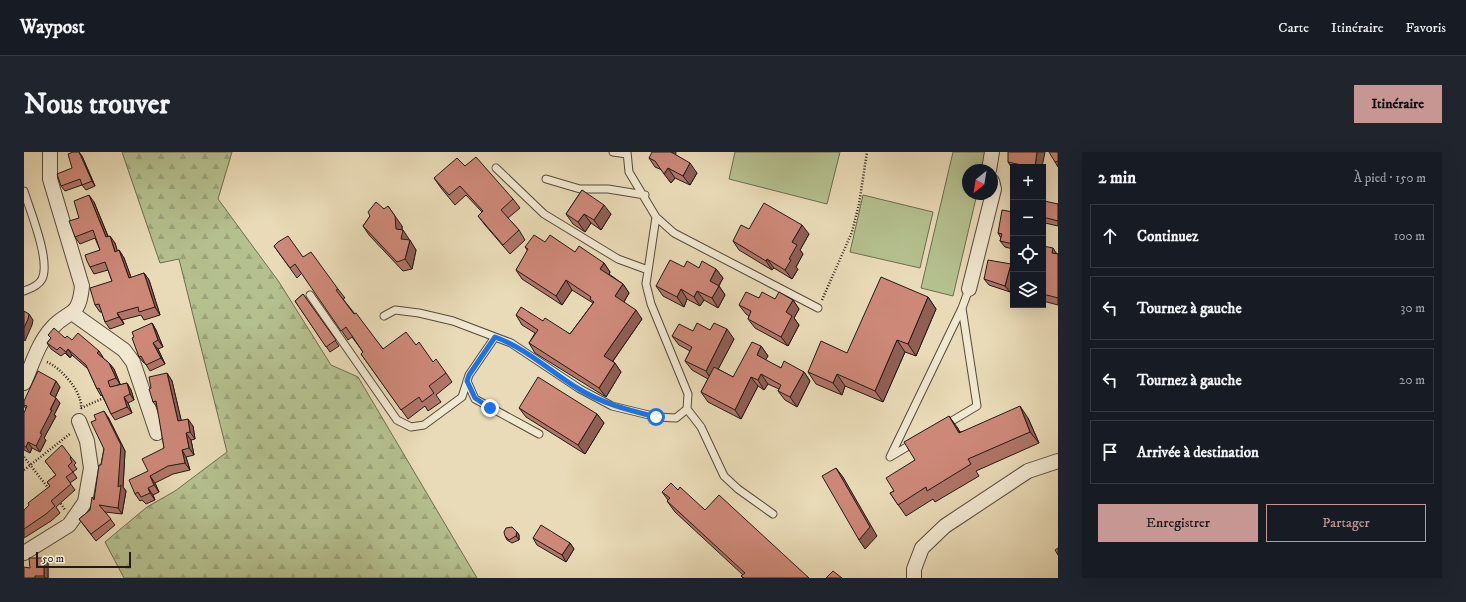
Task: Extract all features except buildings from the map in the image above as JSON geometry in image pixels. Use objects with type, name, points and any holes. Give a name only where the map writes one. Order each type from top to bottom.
[{"type":"street","points":[[24,383],[35,356],[52,328],[72,313],[81,302],[82,286],[50,179],[50,152]]},
{"type":"street","points":[[990,164],[992,152]]},
{"type":"street","points":[[969,289],[991,200]]},
{"type":"street","points":[[72,313],[124,350],[133,362],[157,433]]},
{"type":"street","points":[[24,553],[69,525],[85,502],[91,468],[87,441],[80,415]]},
{"type":"street","points":[[914,578],[914,569],[922,548],[945,526],[1028,471],[1058,461]]},
{"type":"lane","points":[[613,152],[627,153],[629,172],[645,195],[656,217],[674,233],[818,308]]},
{"type":"lane","points":[[496,168],[544,214],[618,259],[648,270]]},
{"type":"lane","points":[[546,179],[580,189],[608,189],[645,195]]},
{"type":"lane","points":[[24,191],[44,265],[42,279],[31,289],[24,291]]},
{"type":"lane","points":[[656,217],[646,284],[651,304],[688,394],[687,408],[701,427],[724,476],[738,489],[773,514]]},
{"type":"lane","points":[[923,438],[890,457],[962,308],[969,289]]},
{"type":"lane","points":[[310,295],[397,420],[410,428],[424,425],[462,397],[469,375],[495,337]]},
{"type":"lane","points":[[937,430],[976,406],[962,308]]},
{"type":"lane","points":[[384,316],[395,310],[419,313],[453,322],[511,343],[580,390],[612,406],[656,417],[676,418],[687,408]]},
{"type":"lane","points":[[467,381],[475,398],[539,434]]},
{"type":"path","points":[[818,308],[852,232],[859,204],[867,152]]},
{"type":"path","points":[[35,356],[50,363],[64,375],[75,388],[81,404],[80,415]]},
{"type":"path","points":[[24,470],[65,439],[80,415],[107,396]]},
{"type":"path","points":[[24,457],[73,520]]},
{"type":"green space","points":[[122,152],[232,152],[218,199],[279,282],[331,365],[358,377],[477,578],[124,578],[105,542],[147,507],[175,491],[227,452],[179,259],[160,263]]},
{"type":"green space","points":[[735,152],[840,152],[827,204],[729,179]]},
{"type":"green space","points":[[953,152],[987,152],[984,164],[962,164],[962,200],[976,200],[953,296],[921,288]]},
{"type":"green space","points":[[863,195],[933,212],[920,268],[850,252]]},
{"type":"route","points":[[490,408],[475,398],[467,381],[469,375],[495,337],[511,343],[580,390],[612,406],[656,417]]}]
